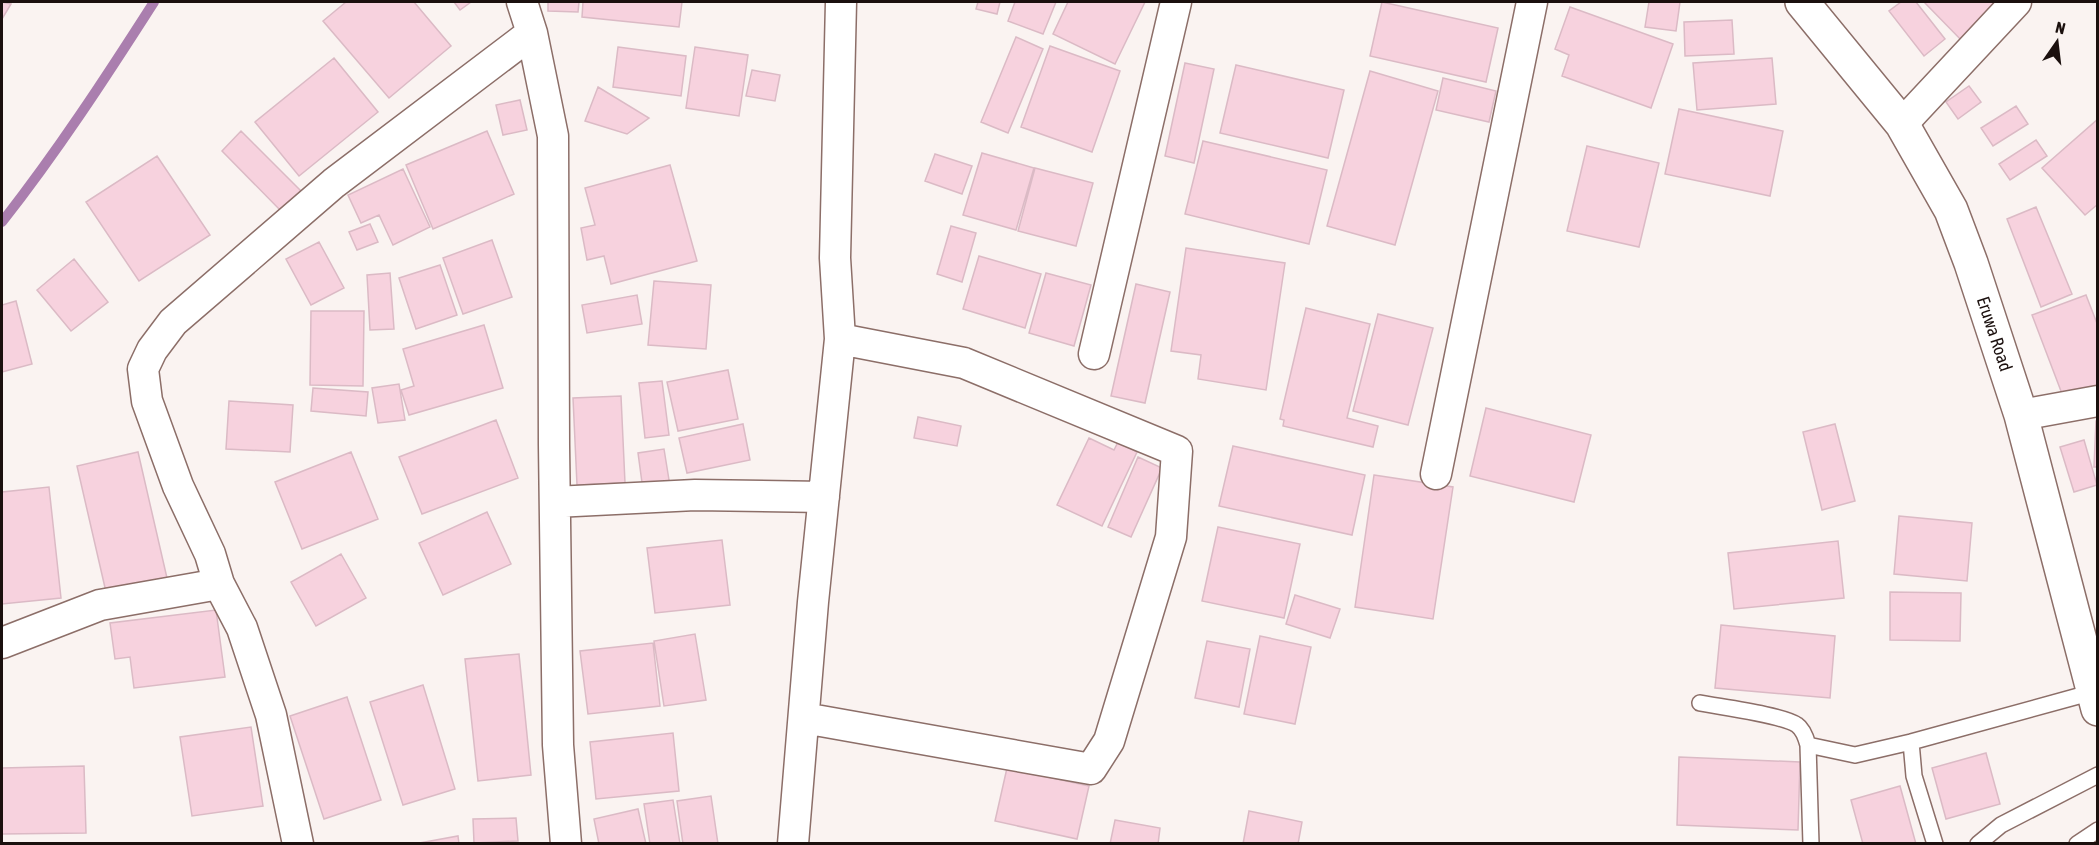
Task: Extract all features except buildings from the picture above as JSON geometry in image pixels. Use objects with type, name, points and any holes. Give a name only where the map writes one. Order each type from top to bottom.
[{"type":"main road","name":"Eruwa Road","points":[[1802,2],[1902,124],[1951,210],[1971,263],[2021,415],[2095,700]]},
{"type":"street","points":[[522,2],[532,33],[553,136],[558,745],[566,843]]},
{"type":"street","points":[[793,843],[840,339],[835,258],[841,2]]},
{"type":"street","points":[[1094,354],[1176,2]]},
{"type":"street","points":[[1436,474],[1532,2]]},
{"type":"street","points":[[1902,124],[2016,2]]},
{"type":"street","points":[[298,843],[271,715],[242,628],[219,584],[210,554],[178,486],[147,401],[143,369],[152,350],[173,322],[334,183],[532,33]]},
{"type":"street","points":[[804,718],[1090,770],[1108,741],[1171,537],[1178,451],[964,363],[840,339]]},
{"type":"street","points":[[2021,415],[2097,401]]},
{"type":"street","points":[[555,502],[695,495],[824,497]]},
{"type":"street","points":[[2,643],[100,605],[219,584]]},
{"type":"lane","points":[[1808,745],[1856,755],[2095,700]]},
{"type":"lane","points":[[1700,703],[1779,719],[1797,725],[1805,735],[1808,745],[1811,843]]},
{"type":"lane","points":[[1911,742],[1914,776],[1935,843]]},
{"type":"lane","points":[[1978,843],[2001,825],[2097,775]]},
{"type":"lane","points":[[2077,843],[2097,830]]},
{"type":"waterway","points":[[2,222],[62,141],[154,2]]}]
